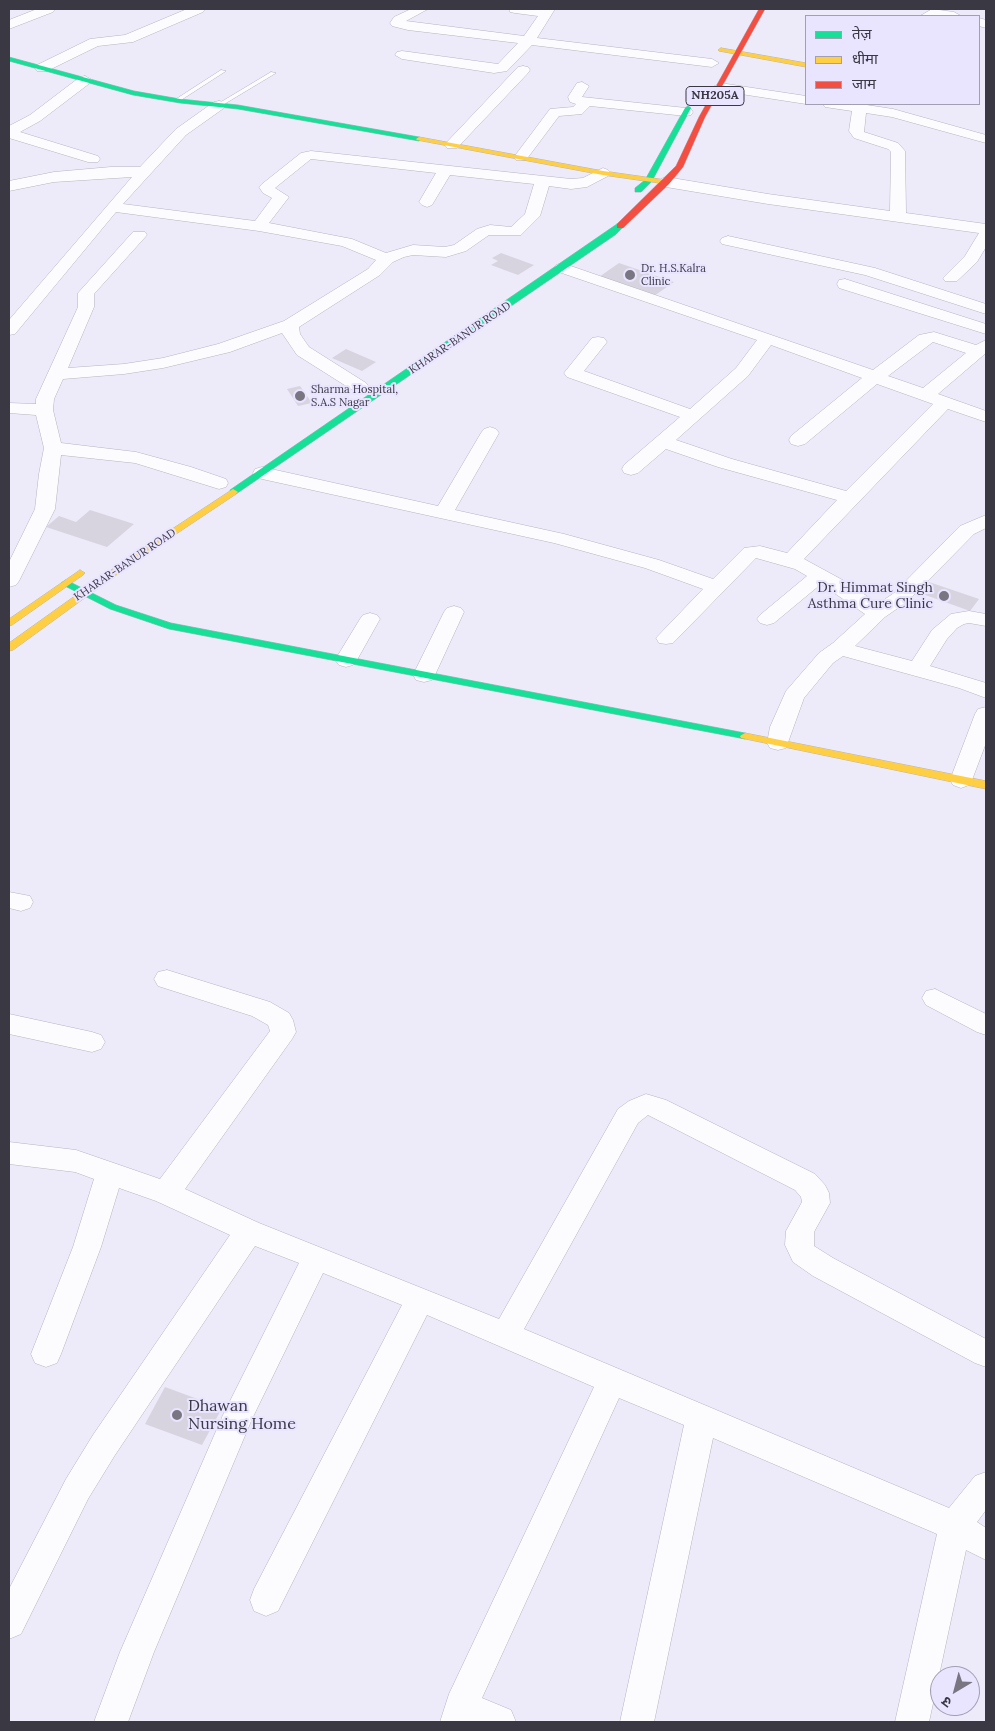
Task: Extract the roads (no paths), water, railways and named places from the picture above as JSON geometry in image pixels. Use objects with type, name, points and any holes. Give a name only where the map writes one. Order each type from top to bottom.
[{"type":"main road","name":"KHARAR-BANUR ROAD","points":[[9,648],[84,594],[612,233],[666,182],[679,167],[702,117],[762,9]]},
{"type":"main road","points":[[711,66],[723,46],[739,53],[805,65]]},
{"type":"main road","points":[[9,59],[85,80],[176,101],[219,105],[323,121],[603,173],[666,182]]},
{"type":"main road","name":"NH205A","points":[[630,197],[648,180],[694,98]]},
{"type":"main road","points":[[204,493],[223,481]]},
{"type":"main road","points":[[9,623],[88,567]]},
{"type":"main road","points":[[66,583],[84,594],[140,617],[169,626],[986,784]]},
{"type":"street","points":[[16,9],[30,16]]},
{"type":"street","points":[[9,25],[48,9]]},
{"type":"street","points":[[42,68],[96,42],[128,39],[198,9]]},
{"type":"street","points":[[421,9],[399,20],[398,23],[408,26],[711,66]]},
{"type":"street","points":[[515,9],[548,11]]},
{"type":"street","points":[[402,55],[494,70],[506,66],[528,41],[548,11]]},
{"type":"street","points":[[930,15],[937,12],[950,15]]},
{"type":"street","points":[[452,144],[523,70]]},
{"type":"street","points":[[9,132],[28,123],[85,80]]},
{"type":"street","points":[[582,86],[574,99],[585,103],[686,112]]},
{"type":"street","points":[[720,87],[805,100]]},
{"type":"street","points":[[520,158],[555,112],[576,110],[585,103]]},
{"type":"street","points":[[9,330],[15,314],[181,132],[219,105]]},
{"type":"street","points":[[838,105],[860,108],[894,108],[986,139]]},
{"type":"street","points":[[860,108],[856,131],[859,135],[893,146],[898,151],[898,218]]},
{"type":"street","points":[[9,132],[93,159]]},
{"type":"street","points":[[259,226],[281,197],[268,190],[267,187],[306,156],[316,155],[582,184],[603,173]]},
{"type":"street","points":[[427,202],[445,170]]},
{"type":"street","points":[[9,186],[54,177],[145,172]]},
{"type":"street","points":[[56,374],[124,369],[169,362],[224,348],[290,325],[374,272],[387,259],[406,250],[438,252],[453,250],[490,230],[514,232],[532,216],[543,181]]},
{"type":"street","points":[[666,182],[898,218],[986,229]]},
{"type":"street","points":[[112,207],[259,226],[346,242],[387,259]]},
{"type":"street","points":[[951,278],[971,259],[986,234]]},
{"type":"street","points":[[9,581],[45,509],[48,474],[53,448],[44,410],[46,399],[86,307],[86,293],[139,235]]},
{"type":"street","points":[[728,241],[869,271],[986,309]]},
{"type":"street","points":[[562,268],[767,338],[986,417]]},
{"type":"street","points":[[845,284],[986,330]]},
{"type":"street","points":[[290,325],[291,334],[304,351],[360,387]]},
{"type":"street","points":[[631,469],[742,372],[767,338]]},
{"type":"street","points":[[798,440],[875,377],[926,339],[934,338],[982,348]]},
{"type":"street","points":[[598,342],[573,373],[691,415]]},
{"type":"street","points":[[925,395],[982,348]]},
{"type":"street","points":[[792,560],[945,402]]},
{"type":"street","points":[[9,408],[44,410]]},
{"type":"street","points":[[444,512],[490,433]]},
{"type":"street","points":[[662,442],[725,463],[850,498]]},
{"type":"street","points":[[53,448],[136,458],[223,481]]},
{"type":"street","points":[[262,473],[371,498],[444,512],[598,548],[715,586]]},
{"type":"street","points":[[778,743],[781,727],[794,696],[826,658],[840,648],[878,613],[901,597],[967,530],[986,521]]},
{"type":"street","points":[[666,638],[715,586],[751,552],[760,552],[792,560],[820,574],[878,613]]},
{"type":"street","points":[[767,619],[820,574]]},
{"type":"street","points":[[424,675],[454,612]]},
{"type":"street","points":[[918,669],[939,634],[958,618],[969,617],[986,620]]},
{"type":"street","points":[[346,660],[370,619]]},
{"type":"street","points":[[9,623],[27,634]]},
{"type":"street","points":[[840,648],[967,683],[986,691]]},
{"type":"street","points":[[961,780],[986,714]]},
{"type":"street","points":[[166,1193],[283,1032],[280,1020],[261,1009],[167,979]]},
{"type":"street","points":[[935,998],[986,1025]]},
{"type":"street","points":[[9,1024],[92,1042]]},
{"type":"street","points":[[504,1335],[628,1116],[646,1104],[657,1107],[805,1182],[815,1192],[816,1203],[800,1231],[799,1245],[803,1254],[823,1267],[986,1354]]},
{"type":"street","points":[[9,1153],[76,1161],[166,1193],[316,1259],[420,1299],[955,1526],[986,1545]]},
{"type":"street","points":[[46,1354],[87,1247],[109,1173]]},
{"type":"street","points":[[9,1623],[76,1490],[250,1231]]},
{"type":"street","points":[[111,1722],[137,1652],[238,1415],[316,1259]]},
{"type":"street","points":[[266,1600],[420,1299]]},
{"type":"street","points":[[499,1722],[459,1714],[612,1381]]},
{"type":"street","points":[[637,1722],[701,1419]]},
{"type":"street","points":[[912,1722],[955,1526],[986,1486]]},
{"type":"lane","points":[[176,101],[223,71]]},
{"type":"lane","points":[[219,105],[273,73]]},
{"type":"place","name":"Dr. H.S.Kalra Clinic","points":[[630,275]]},
{"type":"place","name":"Sharma Hospital, S.A.S Nagar","points":[[300,396]]},
{"type":"place","name":"Dr. Himmat Singh Asthma Cure Clinic","points":[[944,596]]},
{"type":"place","name":"Dhawan Nursing Home","points":[[177,1415]]}]
